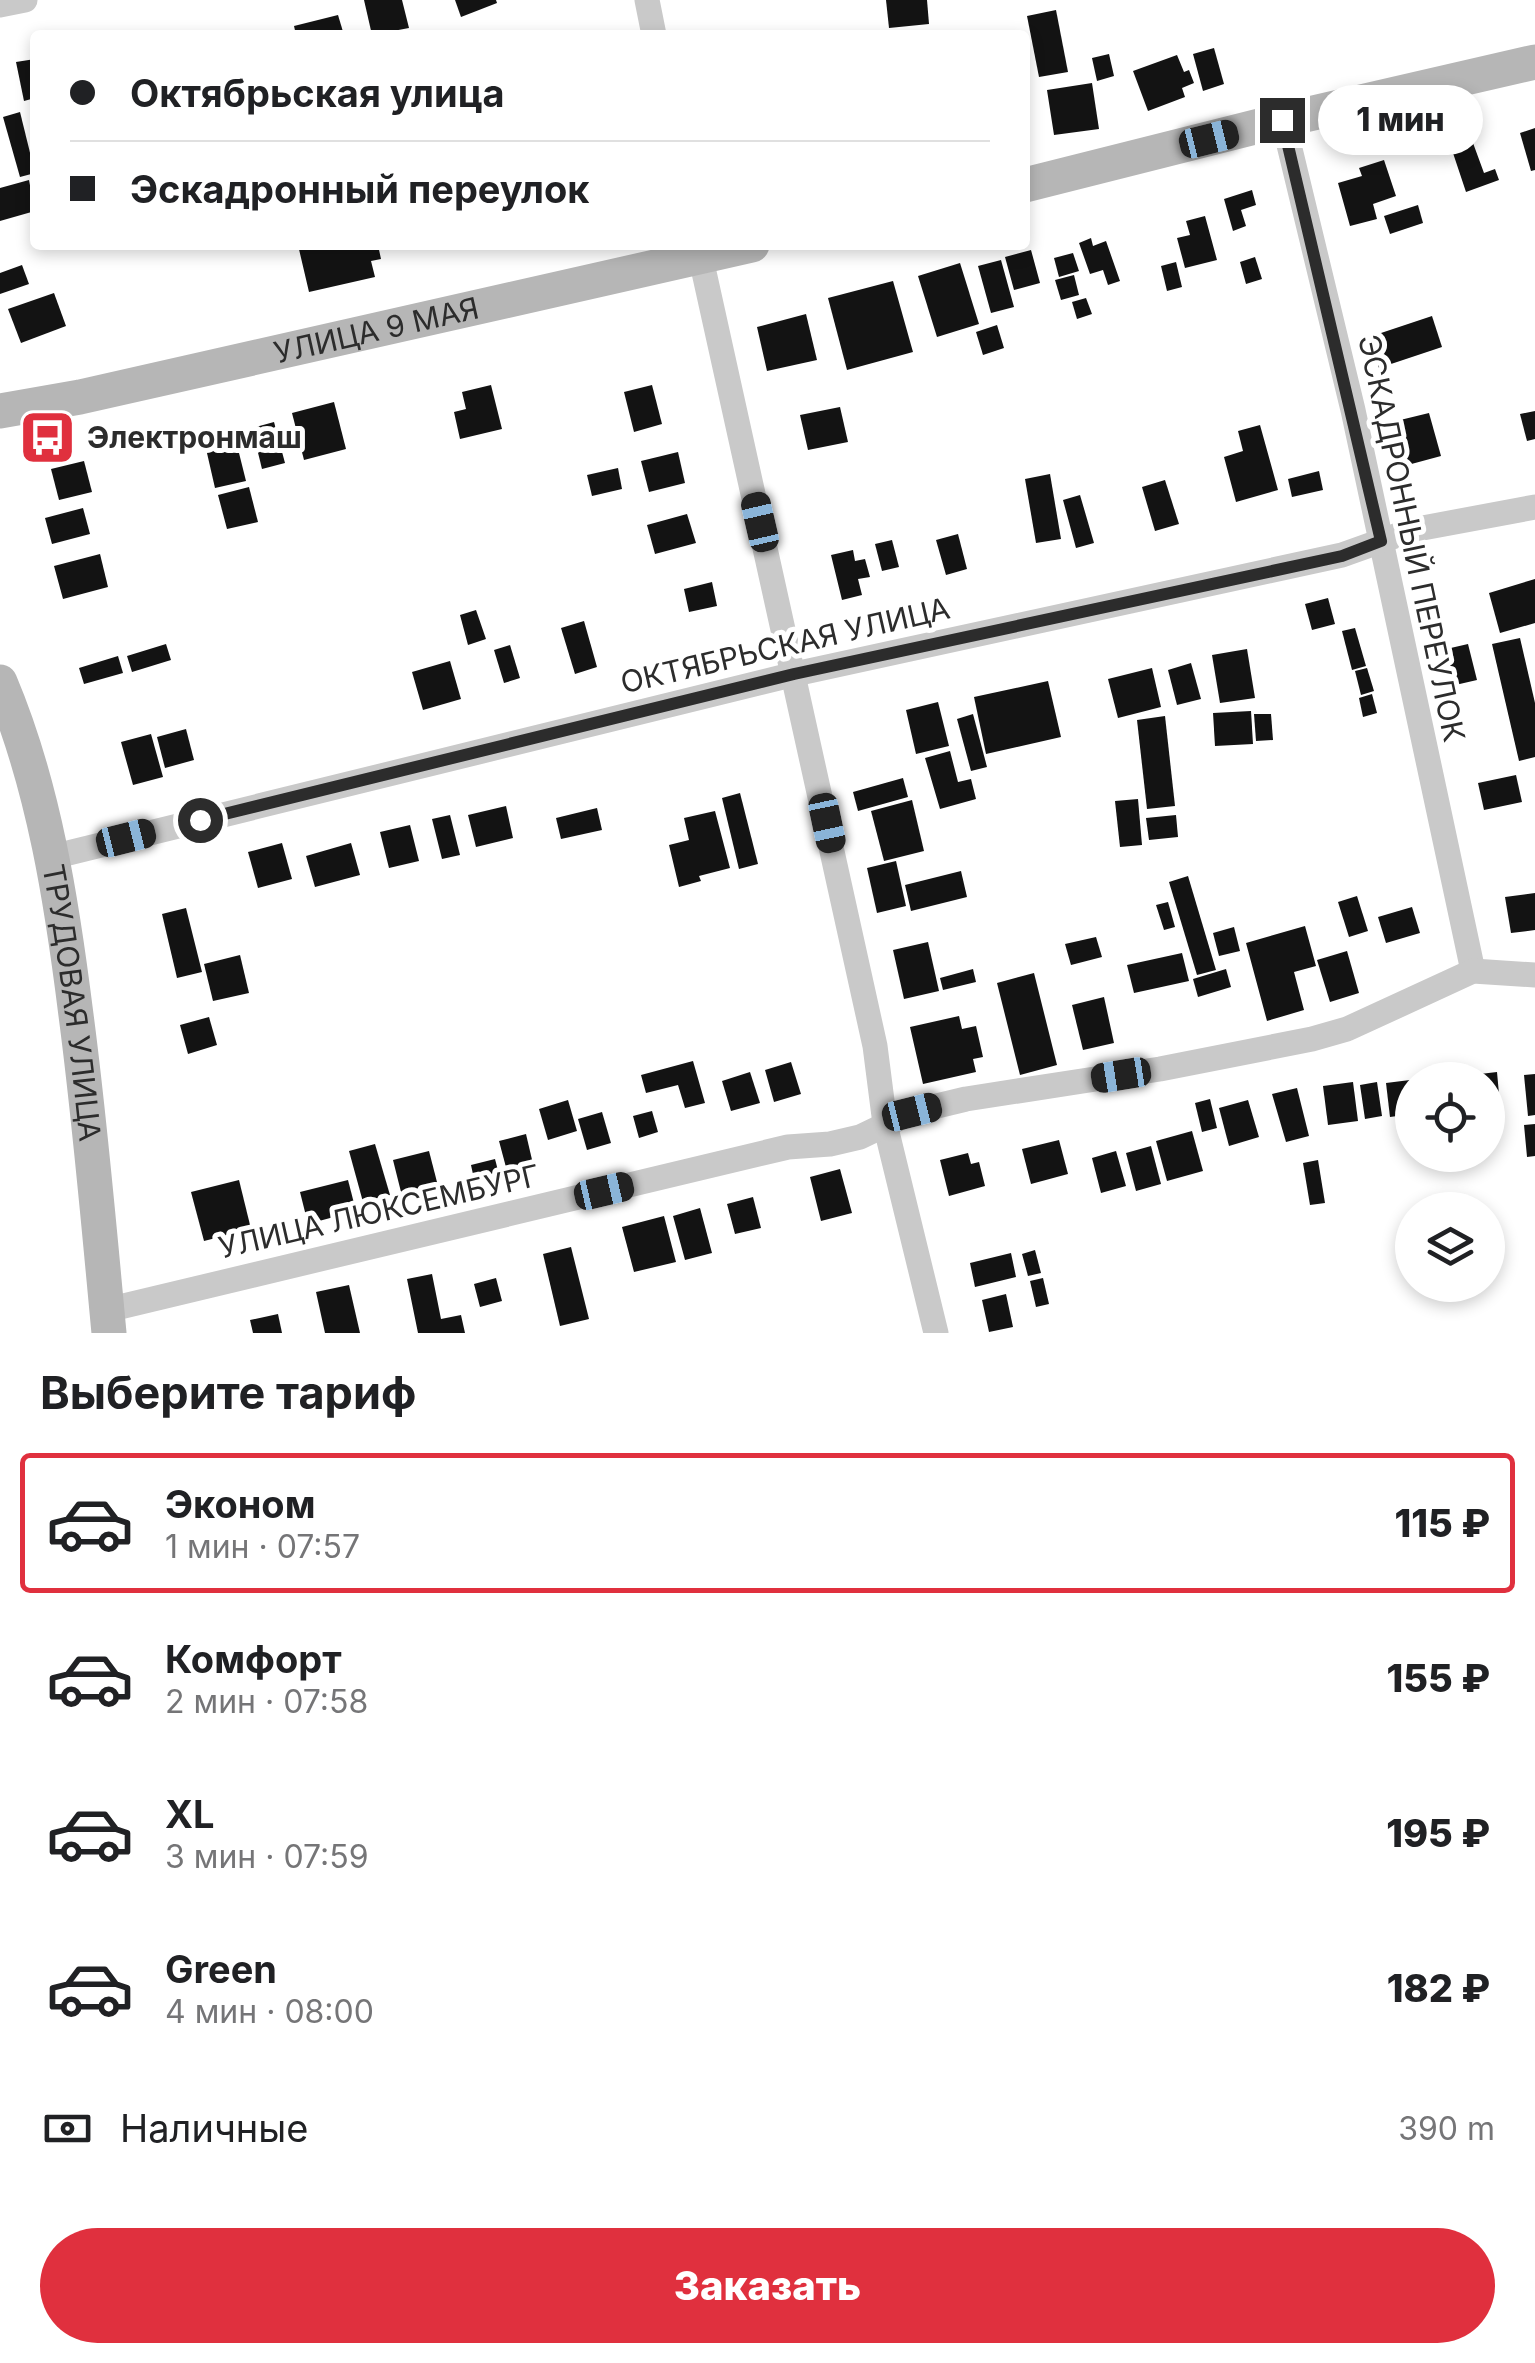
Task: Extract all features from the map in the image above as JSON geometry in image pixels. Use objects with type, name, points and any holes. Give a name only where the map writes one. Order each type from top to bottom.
[{"type":"street","points":[[0,5],[24,0]]},
{"type":"street","points":[[647,0],[653,30]]},
{"type":"street","points":[[1030,185],[1282,120],[1535,62]]},
{"type":"street","name":"ЭСКАДРОННЫЙ ПЕРЕУЛОК","points":[[1282,120],[1381,541],[1473,970]]},
{"type":"street","points":[[699,250],[875,1046],[886,1124],[936,1333]]},
{"type":"street","name":"УЛИЦА 9 МАЯ","points":[[0,411],[308,346],[699,250]]},
{"type":"street","name":"ОКТЯБРЬСКАЯ УЛИЦА","points":[[52,857],[794,674],[1342,556],[1412,530],[1535,507]]},
{"type":"street","name":"ТРУДОВАЯ УЛИЦА","points":[[0,682],[22,744],[52,857],[68,944],[108,1321]]},
{"type":"street","name":"УЛИЦА ЛЮКСЕМБУРГ","points":[[108,1321],[788,1147],[830,1144],[860,1136],[912,1112],[966,1099],[1160,1070],[1312,1039],[1348,1029],[1473,970],[1535,975]]},
{"type":"building","points":[[364,0],[402,0],[409,28],[371,30]]},
{"type":"building","points":[[455,0],[496,0],[497,3],[461,17]]},
{"type":"building","points":[[886,0],[927,0],[929,24],[889,28]]},
{"type":"building","points":[[1056,10],[1068,72],[1039,77],[1027,16]]},
{"type":"building","points":[[338,15],[342,30],[295,30],[294,26]]},
{"type":"building","points":[[1214,48],[1224,84],[1203,91],[1193,54]]},
{"type":"building","points":[[1109,54],[1114,76],[1097,81],[1092,58]]},
{"type":"building","points":[[1177,55],[1194,83],[1182,88],[1185,97],[1148,111],[1133,71]]},
{"type":"building","points":[[30,60],[30,99],[24,101],[16,62]]},
{"type":"building","points":[[1092,83],[1099,129],[1054,135],[1047,90]]},
{"type":"building","points":[[20,112],[30,153],[30,174],[20,177],[3,117]]},
{"type":"building","points":[[1535,128],[1535,170],[1531,171],[1520,133]]},
{"type":"building","points":[[1473,143],[1484,173],[1495,169],[1499,180],[1466,192],[1452,150]]},
{"type":"building","points":[[1384,160],[1396,196],[1373,204],[1377,219],[1350,226],[1338,183],[1362,176],[1359,168]]},
{"type":"building","points":[[29,180],[30,212],[0,221],[0,188]]},
{"type":"building","points":[[1252,190],[1256,205],[1241,210],[1246,226],[1233,231],[1224,199]]},
{"type":"building","points":[[1418,205],[1423,223],[1390,234],[1384,216]]},
{"type":"building","points":[[1205,216],[1217,260],[1185,268],[1177,238],[1190,235],[1186,221]]},
{"type":"building","points":[[1091,238],[1093,246],[1106,241],[1120,281],[1108,285],[1103,270],[1090,274],[1079,243]]},
{"type":"building","points":[[299,250],[379,250],[381,259],[371,261],[375,277],[309,292]]},
{"type":"building","points":[[1031,250],[1040,283],[1014,290],[1005,257]]},
{"type":"building","points":[[1073,253],[1079,271],[1059,277],[1054,258]]},
{"type":"building","points":[[1255,257],[1262,279],[1246,284],[1240,262]]},
{"type":"building","points":[[1001,260],[1014,307],[991,313],[978,266]]},
{"type":"building","points":[[1176,262],[1182,287],[1167,291],[1161,266]]},
{"type":"building","points":[[960,263],[979,324],[937,337],[918,276]]},
{"type":"building","points":[[22,265],[29,284],[0,294],[0,273]]},
{"type":"building","points":[[1074,275],[1079,295],[1061,300],[1055,280]]},
{"type":"building","points":[[893,281],[913,352],[847,370],[828,298]]},
{"type":"building","points":[[54,293],[66,326],[21,343],[8,309]]},
{"type":"building","points":[[1086,298],[1092,314],[1077,319],[1072,302]]},
{"type":"building","points":[[806,314],[817,360],[767,371],[757,327]]},
{"type":"building","points":[[1432,316],[1442,347],[1379,368],[1369,337]]},
{"type":"building","points":[[997,325],[1004,348],[983,355],[976,332]]},
{"type":"building","points":[[491,385],[502,429],[460,439],[454,412],[466,409],[462,392]]},
{"type":"building","points":[[652,385],[662,424],[634,432],[624,392]]},
{"type":"building","points":[[334,402],[346,449],[304,460],[292,413]]},
{"type":"building","points":[[840,407],[848,442],[808,450],[800,415]]},
{"type":"building","points":[[1535,411],[1535,439],[1527,441],[1520,414]]},
{"type":"building","points":[[1429,413],[1441,456],[1404,466],[1392,422]]},
{"type":"building","points":[[274,422],[285,463],[262,469],[252,428]]},
{"type":"building","points":[[1260,425],[1278,490],[1236,502],[1224,457],[1243,451],[1238,431]]},
{"type":"building","points":[[234,433],[246,481],[215,488],[204,440]]},
{"type":"building","points":[[678,452],[685,483],[649,492],[641,461]]},
{"type":"building","points":[[84,461],[92,492],[59,500],[51,469]]},
{"type":"building","points":[[618,468],[622,489],[592,496],[587,475]]},
{"type":"building","points":[[1319,471],[1323,490],[1292,497],[1288,479]]},
{"type":"building","points":[[1050,474],[1061,539],[1036,543],[1025,479]]},
{"type":"building","points":[[1165,480],[1179,524],[1155,531],[1142,487]]},
{"type":"building","points":[[249,487],[258,522],[227,529],[218,495]]},
{"type":"building","points":[[1080,495],[1094,543],[1076,548],[1063,500]]},
{"type":"building","points":[[83,508],[90,534],[52,544],[45,518]]},
{"type":"building","points":[[687,514],[696,543],[655,554],[647,525]]},
{"type":"building","points":[[958,534],[967,569],[946,575],[936,540]]},
{"type":"building","points":[[892,540],[899,567],[882,571],[875,544]]},
{"type":"building","points":[[853,550],[855,561],[865,559],[870,577],[858,579],[862,595],[842,600],[831,555]]},
{"type":"building","points":[[100,554],[108,587],[63,599],[54,566]]},
{"type":"building","points":[[1535,579],[1535,623],[1500,633],[1489,593]]},
{"type":"building","points":[[712,582],[717,606],[689,612],[684,589]]},
{"type":"building","points":[[1328,598],[1335,624],[1312,630],[1305,604]]},
{"type":"building","points":[[476,610],[486,639],[468,645],[460,615]]},
{"type":"building","points":[[584,621],[597,667],[575,674],[561,628]]},
{"type":"building","points":[[1355,628],[1366,666],[1352,670],[1342,631]]},
{"type":"building","points":[[1520,638],[1535,703],[1535,757],[1519,761],[1492,644]]},
{"type":"building","points":[[166,644],[171,660],[132,672],[127,656]]},
{"type":"building","points":[[1468,644],[1477,680],[1451,686],[1442,650]]},
{"type":"building","points":[[510,645],[520,678],[504,683],[494,650]]},
{"type":"building","points":[[1247,649],[1255,698],[1220,703],[1212,655]]},
{"type":"building","points":[[118,656],[123,673],[84,684],[79,668]]},
{"type":"building","points":[[450,661],[461,699],[423,710],[412,672]]},
{"type":"building","points":[[1191,663],[1201,699],[1177,705],[1168,670]]},
{"type":"building","points":[[1152,668],[1161,707],[1118,718],[1108,679]]},
{"type":"building","points":[[1367,668],[1374,691],[1361,695],[1355,671]]},
{"type":"building","points":[[1048,681],[1061,737],[986,754],[974,697]]},
{"type":"building","points":[[1372,694],[1377,713],[1363,717],[1359,698]]},
{"type":"building","points":[[938,702],[949,746],[916,754],[906,710]]},
{"type":"building","points":[[1251,711],[1253,744],[1215,746],[1213,713]]},
{"type":"building","points":[[973,714],[987,767],[971,771],[957,719]]},
{"type":"building","points":[[1254,714],[1271,714],[1273,740],[1256,741]]},
{"type":"building","points":[[1165,716],[1175,806],[1147,809],[1137,720]]},
{"type":"building","points":[[186,729],[194,760],[165,768],[157,737]]},
{"type":"building","points":[[151,734],[163,777],[133,785],[121,742]]},
{"type":"building","points":[[950,751],[958,782],[971,779],[976,799],[940,809],[925,758]]},
{"type":"building","points":[[1516,775],[1522,802],[1484,810],[1478,783]]},
{"type":"building","points":[[903,778],[908,797],[858,811],[853,792]]},
{"type":"building","points":[[740,793],[758,864],[739,869],[722,798]]},
{"type":"building","points":[[1138,799],[1142,845],[1120,847],[1115,801]]},
{"type":"building","points":[[912,800],[924,851],[884,861],[871,811]]},
{"type":"building","points":[[506,806],[513,838],[476,847],[468,815]]},
{"type":"building","points":[[597,808],[602,830],[561,839],[556,818]]},
{"type":"building","points":[[715,811],[730,868],[699,876],[701,881],[679,887],[669,845],[689,840],[684,818]]},
{"type":"building","points":[[450,815],[460,855],[442,859],[432,819]]},
{"type":"building","points":[[1176,815],[1178,837],[1149,840],[1146,818]]},
{"type":"building","points":[[410,825],[419,861],[389,868],[380,832]]},
{"type":"building","points":[[282,843],[292,879],[258,888],[248,852]]},
{"type":"building","points":[[351,843],[360,875],[315,887],[306,856]]},
{"type":"building","points":[[896,861],[906,906],[877,913],[867,868]]},
{"type":"building","points":[[961,871],[967,897],[911,911],[905,885]]},
{"type":"building","points":[[1188,876],[1216,970],[1197,975],[1169,882]]},
{"type":"building","points":[[1535,893],[1535,930],[1511,933],[1505,897]]},
{"type":"building","points":[[1357,896],[1368,931],[1349,937],[1338,902]]},
{"type":"building","points":[[1168,902],[1175,927],[1164,930],[1156,905]]},
{"type":"building","points":[[1412,907],[1420,933],[1386,943],[1378,917]]},
{"type":"building","points":[[186,908],[202,972],[177,978],[162,914]]},
{"type":"building","points":[[1305,926],[1316,966],[1294,972],[1304,1010],[1267,1021],[1246,943]]},
{"type":"building","points":[[1234,927],[1240,951],[1219,956],[1213,933]]},
{"type":"building","points":[[1096,937],[1102,957],[1071,965],[1065,944]]},
{"type":"building","points":[[928,942],[939,991],[904,999],[893,950]]},
{"type":"building","points":[[1347,951],[1359,993],[1330,1002],[1317,960]]},
{"type":"building","points":[[1182,953],[1189,981],[1134,993],[1127,965]]},
{"type":"building","points":[[240,955],[249,993],[213,1001],[204,964]]},
{"type":"building","points":[[973,969],[976,982],[943,990],[940,978]]},
{"type":"building","points":[[1226,969],[1231,987],[1198,997],[1193,979]]},
{"type":"building","points":[[1034,973],[1057,1065],[1020,1075],[997,983]]},
{"type":"building","points":[[1104,997],[1114,1043],[1083,1050],[1072,1005]]},
{"type":"building","points":[[959,1016],[962,1029],[976,1026],[983,1057],[973,1059],[976,1072],[923,1084],[910,1027]]},
{"type":"building","points":[[209,1017],[217,1045],[188,1054],[180,1025]]},
{"type":"building","points":[[693,1061],[705,1103],[685,1108],[678,1085],[646,1093],[641,1075]]},
{"type":"building","points":[[791,1062],[801,1094],[774,1102],[765,1070]]},
{"type":"building","points":[[750,1072],[760,1103],[731,1111],[722,1081]]},
{"type":"building","points":[[1535,1074],[1535,1115],[1528,1116],[1524,1075]]},
{"type":"building","points":[[1353,1082],[1358,1121],[1328,1125],[1323,1086]]},
{"type":"building","points":[[1377,1082],[1382,1116],[1365,1119],[1360,1085]]},
{"type":"building","points":[[1395,1082],[1395,1116],[1390,1117],[1386,1083]]},
{"type":"building","points":[[1297,1088],[1309,1136],[1286,1142],[1272,1094]]},
{"type":"building","points":[[1210,1099],[1217,1128],[1202,1132],[1195,1103]]},
{"type":"building","points":[[568,1100],[577,1131],[548,1140],[539,1109]]},
{"type":"building","points":[[1248,1100],[1259,1137],[1229,1146],[1219,1108]]},
{"type":"building","points":[[652,1111],[658,1132],[639,1138],[633,1116]]},
{"type":"building","points":[[602,1112],[611,1143],[587,1150],[578,1119]]},
{"type":"building","points":[[1535,1124],[1535,1156],[1527,1157],[1524,1125]]},
{"type":"building","points":[[1192,1131],[1203,1171],[1167,1181],[1156,1141]]},
{"type":"building","points":[[526,1134],[533,1164],[507,1171],[499,1141]]},
{"type":"building","points":[[1059,1140],[1068,1174],[1031,1184],[1022,1149]]},
{"type":"building","points":[[375,1144],[390,1195],[363,1202],[349,1151]]},
{"type":"building","points":[[1151,1146],[1161,1184],[1136,1191],[1126,1153]]},
{"type":"building","points":[[429,1151],[438,1186],[402,1196],[393,1160]]},
{"type":"building","points":[[1116,1151],[1126,1186],[1101,1193],[1092,1158]]},
{"type":"building","points":[[968,1153],[971,1164],[979,1162],[985,1186],[949,1196],[940,1160]]},
{"type":"building","points":[[495,1159],[501,1182],[476,1188],[471,1165]]},
{"type":"building","points":[[1318,1160],[1325,1203],[1310,1205],[1303,1163]]},
{"type":"building","points":[[840,1169],[852,1213],[821,1221],[810,1177]]},
{"type":"building","points":[[239,1180],[251,1229],[204,1241],[191,1192]]},
{"type":"building","points":[[348,1180],[356,1211],[308,1224],[300,1192]]},
{"type":"building","points":[[753,1197],[761,1228],[735,1234],[727,1204]]},
{"type":"building","points":[[700,1208],[712,1253],[685,1260],[673,1216]]},
{"type":"building","points":[[664,1216],[676,1262],[634,1272],[622,1227]]},
{"type":"building","points":[[571,1247],[589,1319],[560,1326],[543,1254]]},
{"type":"building","points":[[1035,1250],[1041,1273],[1028,1276],[1022,1254]]},
{"type":"building","points":[[1011,1253],[1016,1277],[975,1287],[970,1263]]},
{"type":"building","points":[[432,1274],[441,1319],[461,1315],[465,1333],[418,1333],[407,1279]]},
{"type":"building","points":[[496,1278],[502,1301],[480,1307],[474,1284]]},
{"type":"building","points":[[1043,1278],[1049,1304],[1036,1307],[1030,1281]]},
{"type":"building","points":[[349,1285],[360,1333],[325,1333],[316,1292]]},
{"type":"building","points":[[1006,1294],[1013,1327],[989,1332],[982,1300]]},
{"type":"building","points":[[278,1314],[282,1333],[253,1333],[250,1320]]},
{"type":"place","name":"Электронмаш","points":[[48,437]]},
{"type":"route","points":[[200,820],[794,674],[1342,556],[1381,541],[1282,120]]}]
